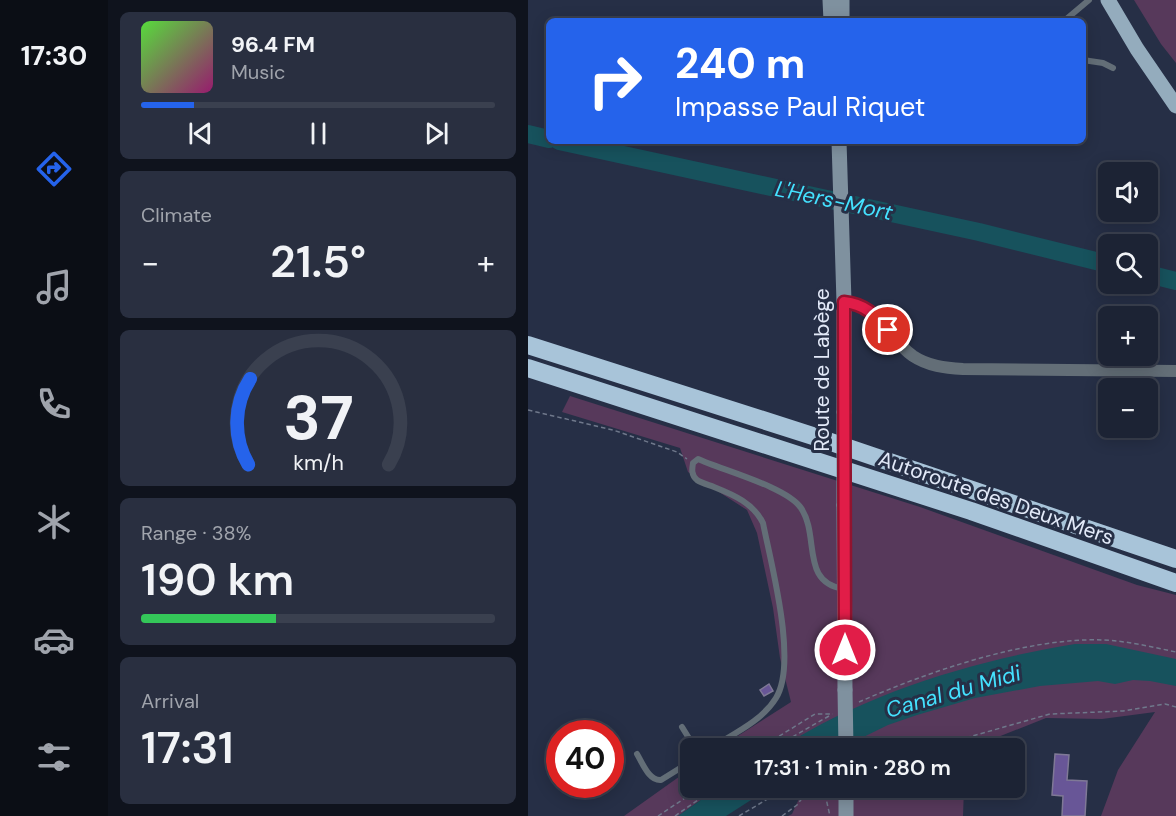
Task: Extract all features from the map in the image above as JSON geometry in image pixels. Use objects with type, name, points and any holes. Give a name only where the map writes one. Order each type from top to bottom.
[{"type":"highway","name":"Autoroute des Deux Mers","points":[[528,345],[819,438],[1176,559]]},
{"type":"highway","name":"Autoroute des Deux Mers","points":[[528,368],[971,511],[1176,583]]},
{"type":"main road","points":[[1108,0],[1137,49],[1176,106]]},
{"type":"street","points":[[830,0],[831,18]]},
{"type":"street","points":[[842,0],[842,18]]},
{"type":"street","name":"Route de Labège","points":[[840,144],[844,302],[846,738]]},
{"type":"street","points":[[844,302],[860,304],[872,311],[906,350],[924,362],[936,366],[963,369],[1176,371]]},
{"type":"street","points":[[846,798],[846,816]]},
{"type":"lane","points":[[1068,18],[1089,0]]},
{"type":"lane","points":[[1086,60],[1103,63],[1113,68]]},
{"type":"lane","points":[[727,738],[753,721],[776,698],[782,683],[785,662],[784,640],[763,523],[758,513],[750,505],[728,492],[696,480],[692,472],[693,463],[698,459],[745,477],[781,493],[799,505],[809,524],[816,573],[833,588],[845,589]]},
{"type":"lane","points":[[682,727],[689,738]]},
{"type":"lane","points":[[637,754],[656,781],[680,768]]},
{"type":"path","points":[[528,410],[613,430],[677,452],[693,463]]},
{"type":"path","points":[[851,706],[905,683],[976,659],[1041,646],[1102,640],[1176,652]]},
{"type":"path","points":[[965,738],[1050,714],[1123,711],[1165,704],[1176,706]]},
{"type":"path","points":[[790,738],[840,711]]},
{"type":"path","points":[[776,738],[815,714],[830,715]]},
{"type":"path","points":[[658,816],[685,798]]},
{"type":"path","points":[[675,816],[701,798]]},
{"type":"path","points":[[739,816],[769,798]]},
{"type":"path","points":[[782,816],[802,798]]},
{"type":"path","points":[[826,798],[830,816]]},
{"type":"shaded area","points":[[1134,0],[1176,0],[1176,63],[1161,44]]},
{"type":"shaded area","points":[[570,396],[920,507],[1137,585],[1176,595],[1176,816],[1101,816],[1118,770],[1155,712],[1102,719],[1046,718],[996,738],[825,738],[834,718],[798,738],[735,738],[791,702],[780,658],[773,608],[757,533],[747,510],[688,472],[680,448],[562,412]]},
{"type":"shaded area","points":[[680,776],[680,798],[704,798],[678,816],[624,816]]},
{"type":"shaded area","points":[[799,798],[964,798],[963,816],[788,816],[792,814]]},
{"type":"water","name":"Canal du Midi","points":[[1075,644],[1106,644],[1176,659],[1176,686],[1133,680],[1115,684],[1098,681],[1040,686],[975,698],[888,725],[861,738],[797,738],[849,711],[922,681],[1036,651]]},
{"type":"water","points":[[704,798],[754,798],[726,816],[678,816]]},
{"type":"building","points":[[769,684],[773,691],[764,696],[760,690]]},
{"type":"building","points":[[1055,754],[1069,755],[1067,780],[1087,781],[1085,816],[1062,816],[1063,796],[1052,795]]},
{"type":"waterway","name":"L'Hers-Mort","points":[[528,134],[546,138]]},
{"type":"waterway","name":"L'Hers-Mort","points":[[573,144],[979,232],[1098,262]]},
{"type":"waterway","name":"L'Hers-Mort","points":[[1158,276],[1176,281]]},
{"type":"route","points":[[845,650],[844,302],[860,304],[872,311],[888,330]]}]
